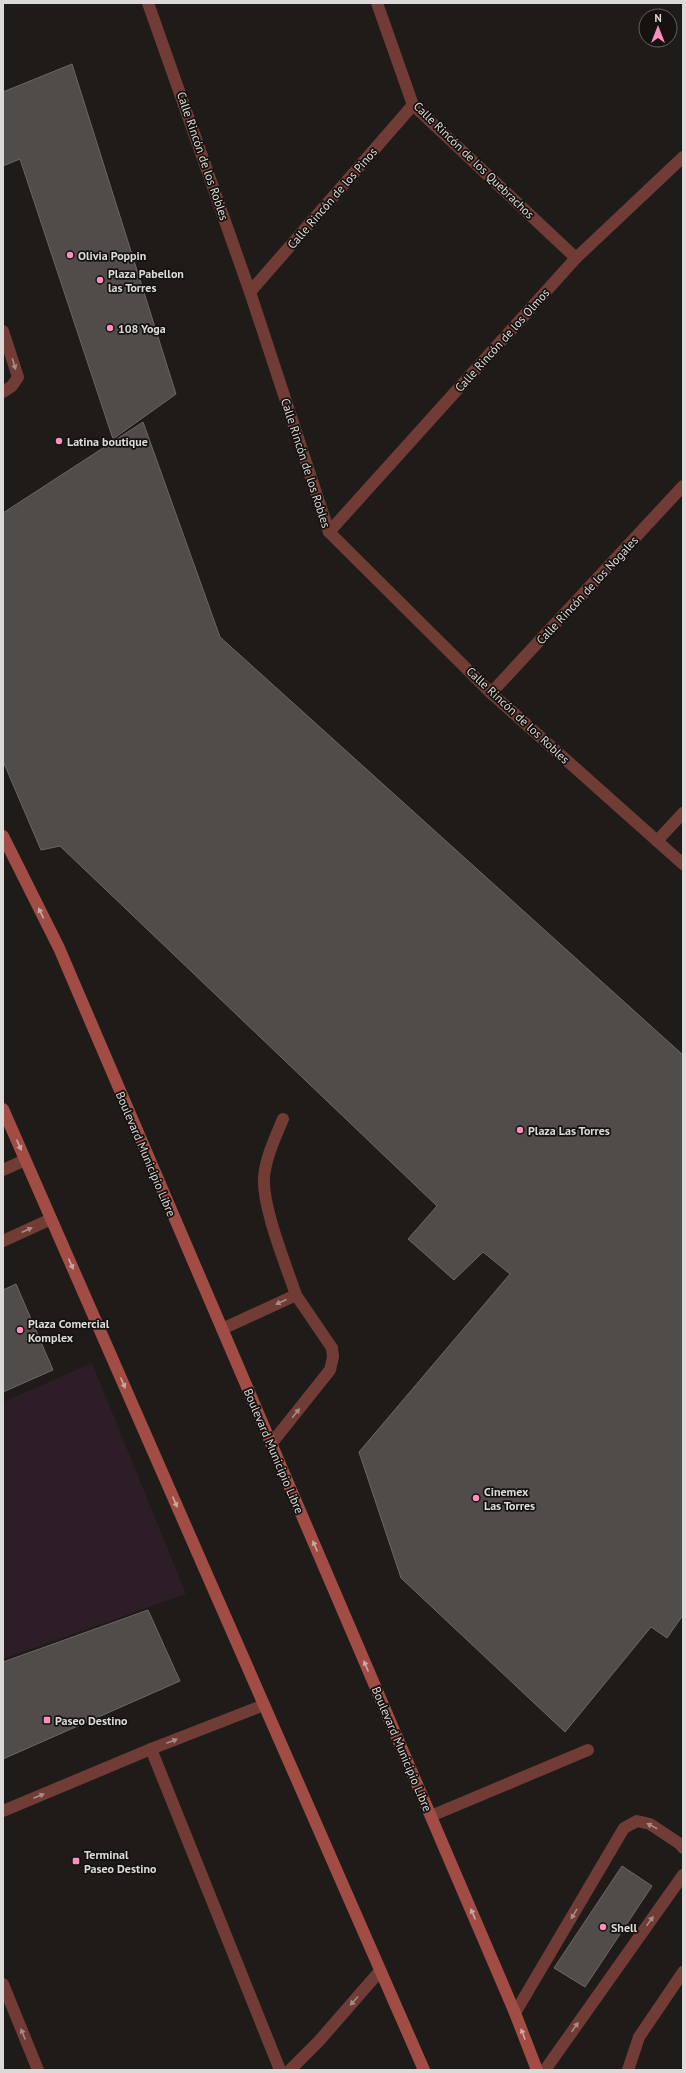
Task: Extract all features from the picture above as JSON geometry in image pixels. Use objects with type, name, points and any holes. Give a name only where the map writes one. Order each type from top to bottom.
[{"type":"main road","name":"Boulevard Municipio Libre","points":[[3,836],[58,948],[431,1816],[538,2070]]},
{"type":"main road","points":[[3,1109],[424,2070]]},
{"type":"street","name":"Calle Rincón de los Robles","points":[[148,3],[250,292],[329,532],[492,693],[683,864]]},
{"type":"street","name":"Calle Rincón de los Quebrachos","points":[[378,3],[413,105],[576,258]]},
{"type":"street","name":"Calle Rincón de los Pinos","points":[[250,292],[413,105]]},
{"type":"street","name":"Calle Rincón de los Olmos","points":[[329,532],[576,258],[683,157]]},
{"type":"street","points":[[3,331],[18,377],[12,386],[3,392]]},
{"type":"street","name":"Calle Rincón de los Nogales","points":[[492,693],[683,486]]},
{"type":"street","points":[[657,841],[683,813]]},
{"type":"street","points":[[271,1444],[330,1370],[334,1358],[332,1348],[296,1295],[266,1202],[264,1178],[269,1154],[283,1119]]},
{"type":"street","points":[[3,1170],[25,1160]]},
{"type":"street","points":[[3,1241],[51,1219]]},
{"type":"street","points":[[222,1329],[296,1295]]},
{"type":"street","points":[[3,1811],[151,1749],[264,1705]]},
{"type":"street","points":[[151,1749],[280,2070]]},
{"type":"street","points":[[431,1816],[588,1750]]},
{"type":"street","points":[[515,2013],[624,1828],[637,1821],[650,1824],[680,1844],[683,1848]]},
{"type":"street","points":[[545,2070],[683,1874]]},
{"type":"street","points":[[290,2070],[319,2040],[380,1971]]},
{"type":"street","points":[[628,2070],[639,2037],[683,1972]]},
{"type":"street","points":[[3,1984],[38,2070]]},
{"type":"shaded area","points":[[92,1363],[186,1594],[3,1659],[3,1402]]},
{"type":"building","name":"Plaza Pabellon las Torres","points":[[72,64],[176,394],[113,439],[20,159],[3,166],[3,92]]},
{"type":"building","name":"Plaza Las Torres","points":[[143,422],[220,637],[683,1055],[683,1615],[667,1638],[651,1627],[565,1732],[401,1578],[359,1452],[510,1274],[483,1252],[454,1280],[408,1239],[437,1206],[60,846],[41,850],[3,761],[3,513]]},
{"type":"building","name":"Plaza Comercial Komplex","points":[[16,1284],[53,1370],[3,1392],[3,1290]]},
{"type":"building","name":"Paseo Destino","points":[[148,1610],[180,1681],[3,1759],[3,1662]]},
{"type":"building","name":"Shell","points":[[622,1866],[652,1886],[585,1987],[554,1968]]},
{"type":"place","name":"Olivia Poppin","points":[[70,255]]},
{"type":"place","name":"Plaza Pabellon las Torres","points":[[100,280]]},
{"type":"place","name":"108 Yoga","points":[[110,328]]},
{"type":"place","name":"Latina boutique","points":[[59,441]]},
{"type":"place","name":"Plaza Las Torres","points":[[520,1130]]},
{"type":"place","name":"Plaza Comercial Komplex","points":[[20,1330]]},
{"type":"place","name":"Cinemex Las Torres","points":[[476,1498]]},
{"type":"place","name":"Paseo Destino","points":[[47,1720]]},
{"type":"place","name":"Terminal Paseo Destino","points":[[76,1861]]},
{"type":"place","name":"Shell","points":[[603,1927]]}]
